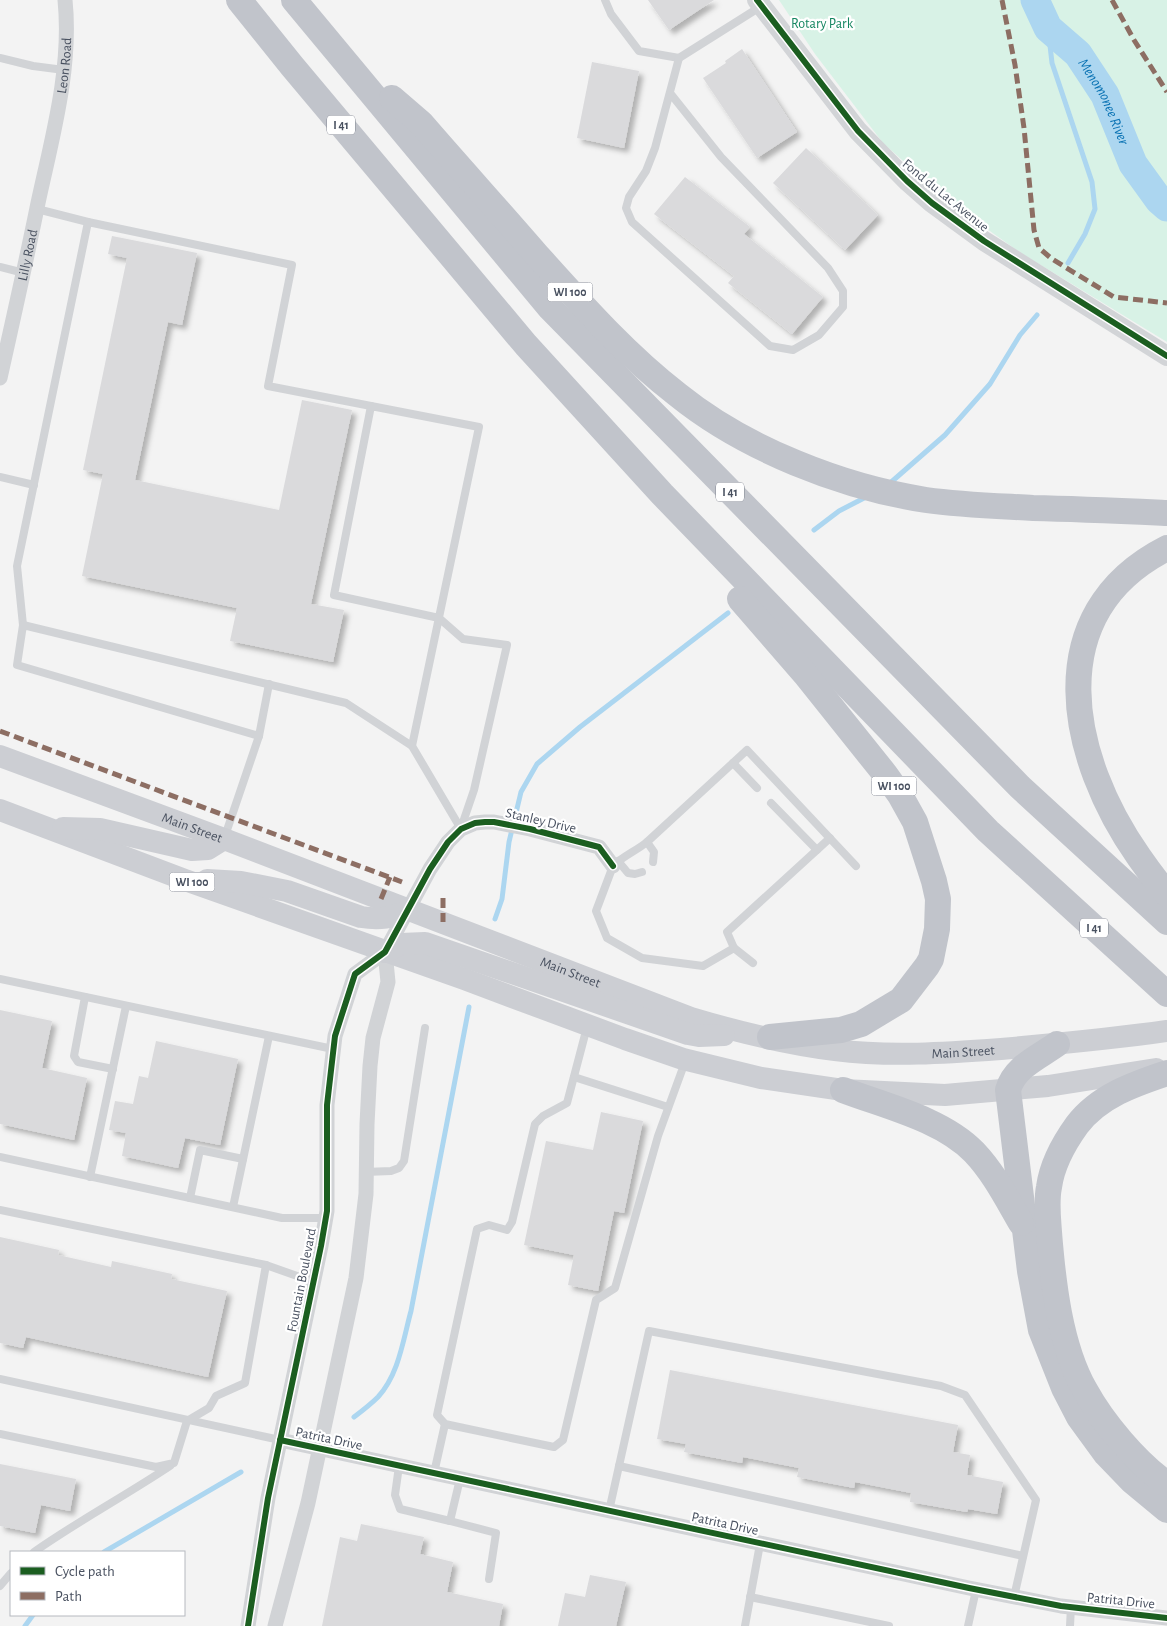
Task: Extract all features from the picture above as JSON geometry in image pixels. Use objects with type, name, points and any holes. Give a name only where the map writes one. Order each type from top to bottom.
[{"type":"highway","name":"I 41","points":[[239,0],[292,66],[526,344],[662,494],[988,832],[1167,994]]},
{"type":"highway","name":"I 41","points":[[294,0],[550,308],[1020,787],[1167,922]]},
{"type":"highway","name":"WI 100","points":[[323,35],[420,124],[582,305],[632,356],[679,397],[721,425],[771,452],[835,478],[925,500],[1167,513]]},
{"type":"highway","name":"WI 100","points":[[662,494],[718,572],[885,774],[915,822],[938,899],[938,929],[931,959],[901,1000],[861,1024],[841,1030],[757,1036]]},
{"type":"highway","points":[[1167,548],[1155,554],[1123,579],[1106,596],[1087,633],[1081,653],[1078,680],[1083,734],[1088,756],[1102,792],[1118,825],[1132,847],[1167,894]]},
{"type":"highway","points":[[1057,1044],[1018,1071],[1011,1080],[1008,1090],[1031,1279],[1040,1330],[1064,1388],[1079,1417],[1106,1454],[1132,1481],[1167,1510]]},
{"type":"highway","points":[[1167,1073],[1132,1085],[1112,1095],[1089,1112],[1078,1124],[1057,1158],[1048,1188],[1047,1210],[1051,1259],[1063,1330],[1085,1390],[1112,1430],[1155,1475],[1167,1484]]},
{"type":"highway","points":[[842,1090],[934,1124],[965,1144],[992,1174],[1026,1232]]},
{"type":"main road","name":"Main Street","points":[[0,756],[224,839],[691,1018],[757,1036],[834,1050],[933,1054],[1057,1044],[1162,1032]]},
{"type":"main road","name":"WI 100","points":[[0,810],[185,880],[686,1060],[761,1078],[842,1090],[946,1095],[1048,1086],[1167,1068]]},
{"type":"main road","points":[[47,828],[100,829],[192,850],[208,849],[224,839]]},
{"type":"main road","points":[[185,880],[241,882],[287,891],[372,918],[393,917],[409,910]]},
{"type":"main road","points":[[385,952],[401,944],[425,943],[688,1034],[700,1036],[757,1036]]},
{"type":"street","name":"Leon Road","points":[[53,132],[64,70],[66,40],[65,0]]},
{"type":"street","name":"Fond du Lac Avenue","points":[[759,3],[858,131],[907,181],[932,203],[984,241],[1167,356]]},
{"type":"street","name":"Lilly Road","points":[[0,378],[53,132]]},
{"type":"street","name":"Stanley Drive","points":[[461,829],[485,822],[530,829],[599,847],[615,863]]},
{"type":"street","points":[[275,1626],[308,1503],[356,1278],[366,1194],[370,1066],[373,1038],[388,982],[385,952],[430,870],[448,842],[461,829]]},
{"type":"street","name":"Fountain Boulevard","points":[[248,1626],[268,1498],[326,1218],[328,1181],[327,1104],[335,1036],[355,974],[385,952]]},
{"type":"street","name":"Patrita Drive","points":[[280,1440],[976,1590],[1071,1607],[1167,1618]]},
{"type":"lane","points":[[605,0],[612,14],[639,51],[679,58]]},
{"type":"lane","points":[[670,93],[722,157],[828,268],[843,291],[843,307],[818,336],[793,350],[770,346],[632,222],[626,208],[629,197],[646,171],[655,148],[679,58],[759,3]]},
{"type":"lane","points":[[0,58],[33,66],[64,70]]},
{"type":"lane","points":[[37,208],[88,222],[292,265],[268,386],[479,427],[412,746]]},
{"type":"lane","points":[[88,222],[17,566],[23,625],[17,665],[260,736]]},
{"type":"lane","points":[[0,266],[24,273]]},
{"type":"lane","points":[[371,406],[334,595],[439,618],[463,639],[508,645],[474,790],[461,829]]},
{"type":"lane","points":[[0,477],[34,485]]},
{"type":"lane","points":[[23,625],[346,703],[412,746],[461,829]]},
{"type":"lane","points":[[224,839],[260,736],[269,684]]},
{"type":"lane","points":[[734,948],[703,966],[642,958],[607,938],[596,911],[615,863],[647,842],[747,750],[856,866]]},
{"type":"lane","points":[[733,763],[758,788]]},
{"type":"lane","points":[[771,802],[817,850]]},
{"type":"lane","points":[[753,963],[734,948],[727,932],[830,838]]},
{"type":"lane","points":[[647,842],[654,852],[652,862]]},
{"type":"lane","points":[[615,863],[628,873],[636,874],[642,872]]},
{"type":"lane","points":[[0,979],[333,1049]]},
{"type":"lane","points":[[85,997],[74,1056],[78,1062],[113,1069]]},
{"type":"lane","points":[[90,1176],[126,1006]]},
{"type":"lane","points":[[587,1025],[566,1103],[543,1116],[535,1124],[512,1222],[507,1230],[489,1225],[477,1229],[437,1415],[445,1424],[554,1447],[564,1440],[596,1300],[615,1288],[658,1136],[686,1060]]},
{"type":"lane","points":[[366,1172],[391,1171],[399,1168],[404,1161],[425,1028]]},
{"type":"lane","points":[[233,1207],[268,1036]]},
{"type":"lane","points":[[574,1077],[668,1107]]},
{"type":"lane","points":[[190,1198],[200,1150],[243,1159]]},
{"type":"lane","points":[[0,1157],[282,1218],[326,1218]]},
{"type":"lane","points":[[0,1210],[266,1265],[314,1282]]},
{"type":"lane","points":[[35,1551],[65,1530],[146,1482],[174,1463],[187,1421],[208,1408],[216,1396],[245,1383],[266,1265]]},
{"type":"lane","points":[[610,1511],[649,1331],[941,1386],[965,1395],[1036,1500],[1014,1597]]},
{"type":"lane","points":[[0,1379],[280,1440]]},
{"type":"lane","points":[[434,1473],[445,1424]]},
{"type":"lane","points":[[0,1434],[156,1467],[174,1463]]},
{"type":"lane","points":[[400,1466],[395,1495],[400,1509],[496,1534],[489,1579]]},
{"type":"lane","points":[[619,1466],[1023,1556]]},
{"type":"lane","points":[[450,1521],[460,1479]]},
{"type":"lane","points":[[745,1626],[760,1544]]},
{"type":"lane","points":[[0,1586],[10,1574]]},
{"type":"lane","points":[[968,1626],[976,1590]]},
{"type":"lane","points":[[750,1597],[889,1626]]},
{"type":"lane","points":[[1070,1626],[1071,1607]]},
{"type":"green space","name":"Rotary Park","points":[[779,0],[1167,0],[1167,342],[1021,253],[949,202],[883,143],[815,54]]},
{"type":"building","points":[[648,0],[714,0],[669,30]]},
{"type":"building","points":[[742,49],[797,132],[757,158],[703,78],[726,63],[725,61]]},
{"type":"building","points":[[592,62],[639,71],[624,148],[577,138]]},
{"type":"building","points":[[806,148],[878,215],[845,250],[773,183]]},
{"type":"building","points":[[685,177],[750,227],[744,234],[823,297],[792,334],[728,283],[734,276],[654,214]]},
{"type":"building","points":[[112,236],[197,253],[182,325],[168,322],[135,480],[279,510],[302,400],[352,410],[311,604],[344,610],[333,662],[230,641],[237,608],[82,576],[103,474],[83,470],[127,258],[108,254]]},
{"type":"building","points":[[0,1010],[52,1021],[42,1068],[87,1078],[74,1140],[0,1124]]},
{"type":"building","points":[[156,1041],[238,1059],[220,1145],[185,1138],[178,1168],[122,1156],[126,1133],[109,1130],[115,1101],[133,1104],[139,1076],[148,1078]]},
{"type":"building","points":[[601,1112],[643,1121],[624,1213],[614,1211],[598,1291],[568,1285],[574,1255],[524,1245],[546,1141],[593,1150]]},
{"type":"building","points":[[0,1237],[59,1250],[58,1255],[111,1267],[112,1261],[172,1274],[171,1279],[227,1291],[208,1377],[26,1337],[23,1348],[0,1343]]},
{"type":"building","points":[[670,1370],[958,1425],[953,1452],[970,1455],[967,1475],[1003,1482],[997,1514],[968,1509],[967,1512],[910,1502],[911,1493],[855,1482],[854,1488],[797,1477],[799,1468],[743,1457],[742,1463],[684,1452],[686,1444],[657,1439]]},
{"type":"building","points":[[0,1464],[76,1479],[70,1511],[41,1505],[35,1533],[0,1526]]},
{"type":"building","points":[[361,1524],[424,1537],[420,1554],[453,1562],[447,1592],[503,1604],[499,1626],[322,1626],[340,1537],[357,1541]]},
{"type":"building","points":[[590,1575],[626,1582],[616,1626],[558,1626],[565,1593],[585,1597]]},
{"type":"waterway","name":"Menomonee River","points":[[1035,0],[1048,28],[1078,54],[1105,95],[1133,164],[1159,200],[1167,207]]},
{"type":"waterway","points":[[1048,28],[1052,63],[1092,182],[1095,209],[1085,234],[1068,263]]},
{"type":"waterway","points":[[889,484],[945,435],[990,384],[1020,335],[1037,315]]},
{"type":"waterway","points":[[814,530],[839,511],[868,496]]},
{"type":"waterway","points":[[495,919],[502,899],[509,842],[521,792],[537,764],[580,727],[728,613]]},
{"type":"waterway","points":[[354,1417],[375,1400],[385,1388],[396,1367],[403,1345],[469,1007]]},
{"type":"waterway","points":[[106,1551],[241,1472]]},
{"type":"waterway","points":[[25,1626],[32,1616]]},
{"type":"marked path","points":[[1002,0],[1015,65],[1024,128],[1034,230],[1039,248],[1052,259],[1114,297],[1167,303]]},
{"type":"marked path","points":[[1112,0],[1134,40],[1167,92]]},
{"type":"marked path","points":[[0,731],[402,882]]},
{"type":"marked path","points":[[381,899],[390,877]]},
{"type":"marked path","points":[[443,898],[443,922]]},
{"type":"cycle path","points":[[757,0],[858,131],[907,181],[932,203],[984,241],[1167,356]]},
{"type":"cycle path","points":[[248,1626],[268,1498],[327,1211],[327,1105],[335,1036],[355,974],[385,952],[430,869],[448,842],[461,829],[475,823],[494,822],[530,829],[599,847],[613,866]]},
{"type":"cycle path","points":[[280,1440],[969,1588],[1061,1606],[1167,1618]]}]
